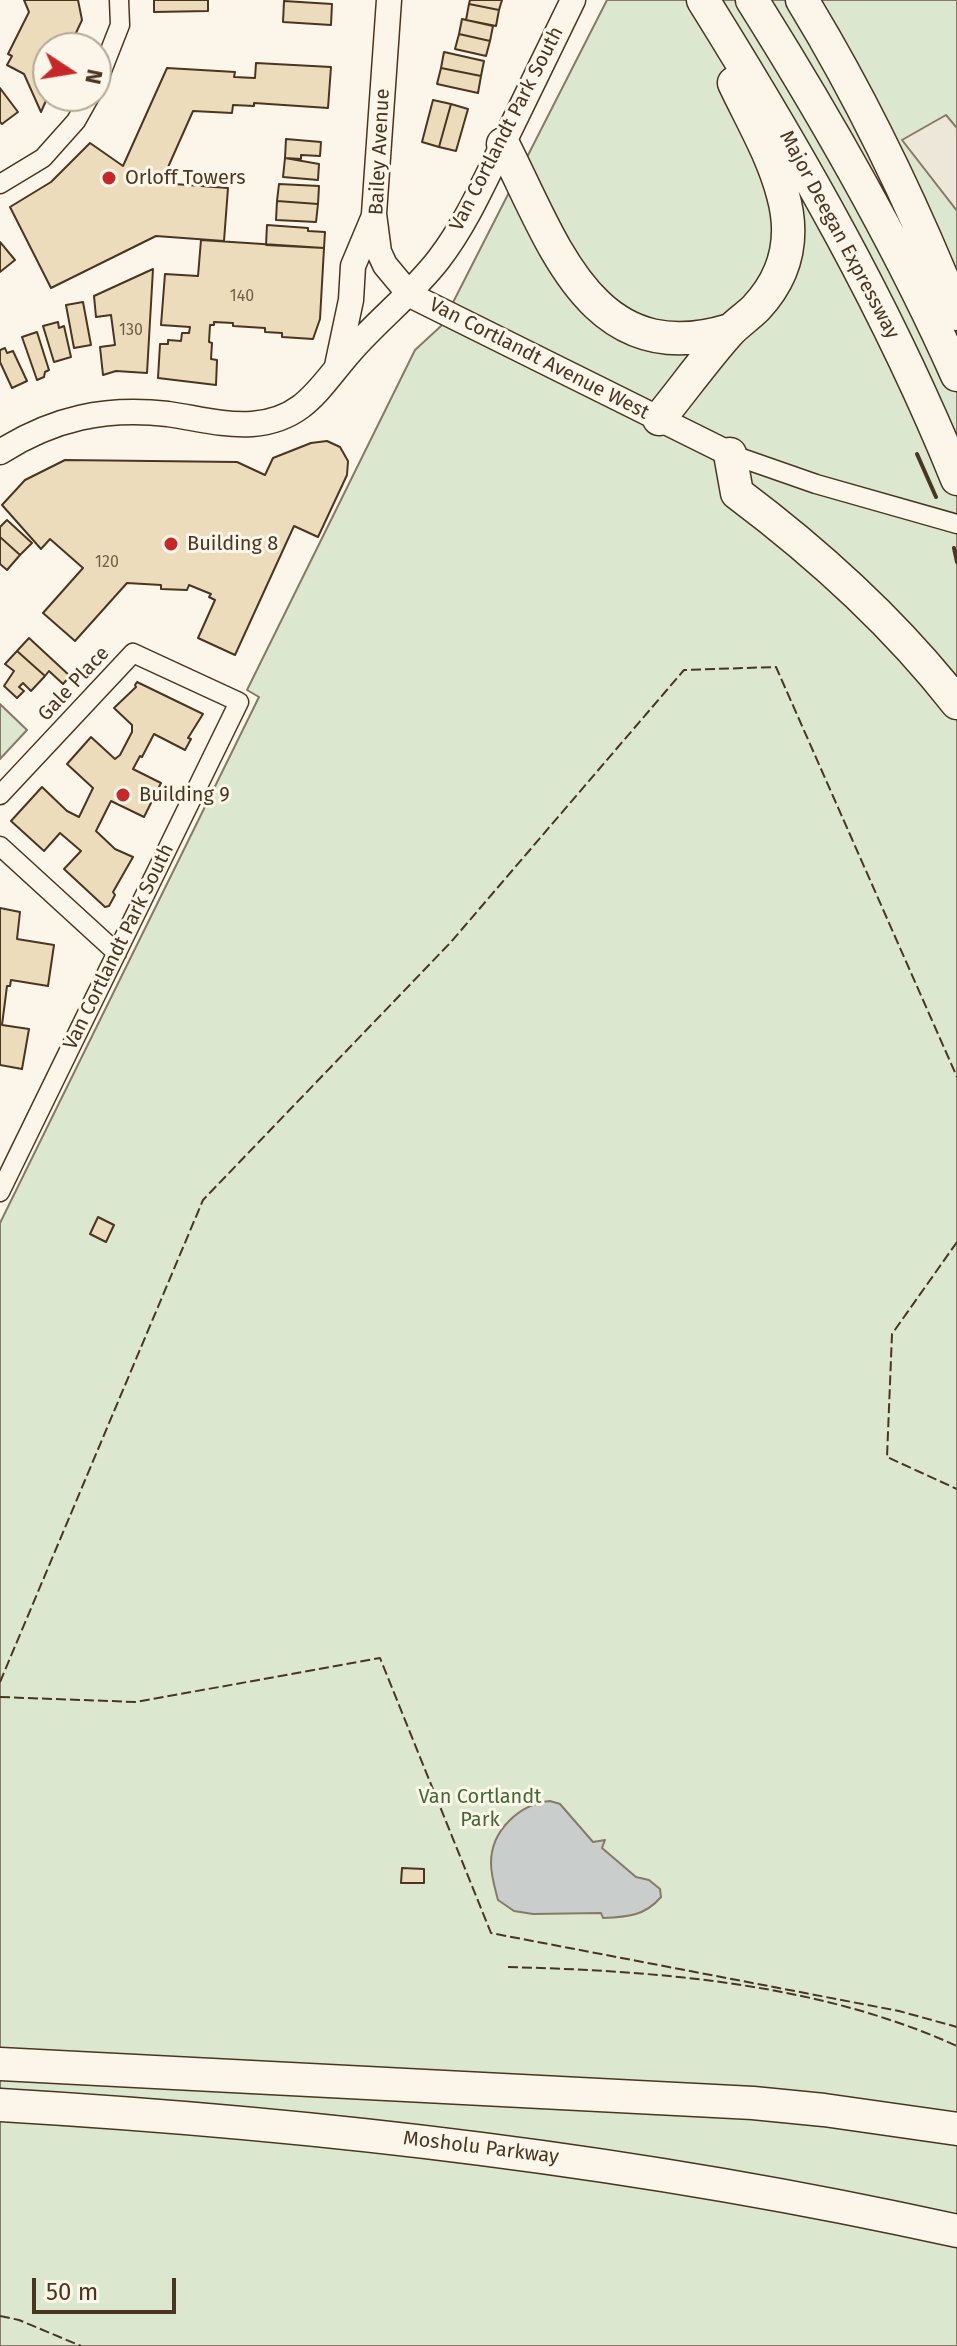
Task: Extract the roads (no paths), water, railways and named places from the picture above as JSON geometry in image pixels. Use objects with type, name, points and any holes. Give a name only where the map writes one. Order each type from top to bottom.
[{"type":"highway","points":[[659,419],[730,330],[758,306],[778,279],[788,247],[789,231],[776,174],[695,0]]},
{"type":"highway","name":"Major Deegan Expressway","points":[[703,0],[781,127],[849,249],[912,373],[957,479]]},
{"type":"highway","name":"Major Deegan Expressway","points":[[752,0],[851,165],[911,278],[957,375]]},
{"type":"highway","points":[[802,0],[878,136],[957,314]]},
{"type":"highway","points":[[503,144],[576,283],[608,315],[633,330],[661,337],[697,338],[730,330]]},
{"type":"highway","points":[[730,454],[737,493],[786,530],[836,576],[904,643],[957,703]]},
{"type":"highway","points":[[0,2064],[742,2102],[957,2129]]},
{"type":"highway","name":"Mosholu Parkway","points":[[0,2105],[297,2127],[507,2151],[716,2183],[957,2231]]},
{"type":"main road","name":"Bailey Avenue","points":[[389,0],[374,214],[379,252],[385,265],[410,295]]},
{"type":"main road","name":"Van Cortlandt Park South","points":[[410,295],[440,257],[478,195],[573,0]]},
{"type":"main road","points":[[335,371],[351,300],[353,266],[374,214]]},
{"type":"main road","name":"Van Cortlandt Avenue West","points":[[0,452],[46,427],[94,414],[150,413],[238,425],[273,421],[312,399],[352,350],[410,295],[730,454]]},
{"type":"street","points":[[112,45],[120,25],[119,0]]},
{"type":"street","points":[[0,184],[43,158],[81,112]]},
{"type":"street","points":[[730,454],[816,484],[957,524]]},
{"type":"street","name":"Gale Place","points":[[0,795],[133,653],[239,702]]},
{"type":"street","name":"Van Cortlandt Park South","points":[[0,1192],[6,1161],[117,953],[239,702]]},
{"type":"street","points":[[0,846],[117,953]]},
{"type":"place","name":"Orloff Towers","points":[[109,178]]},
{"type":"place","name":"Building 8","points":[[171,544]]},
{"type":"place","name":"Building 9","points":[[123,795]]},
{"type":"park label","name":"Van Cortlandt Park","points":[[480,1808]]}]
